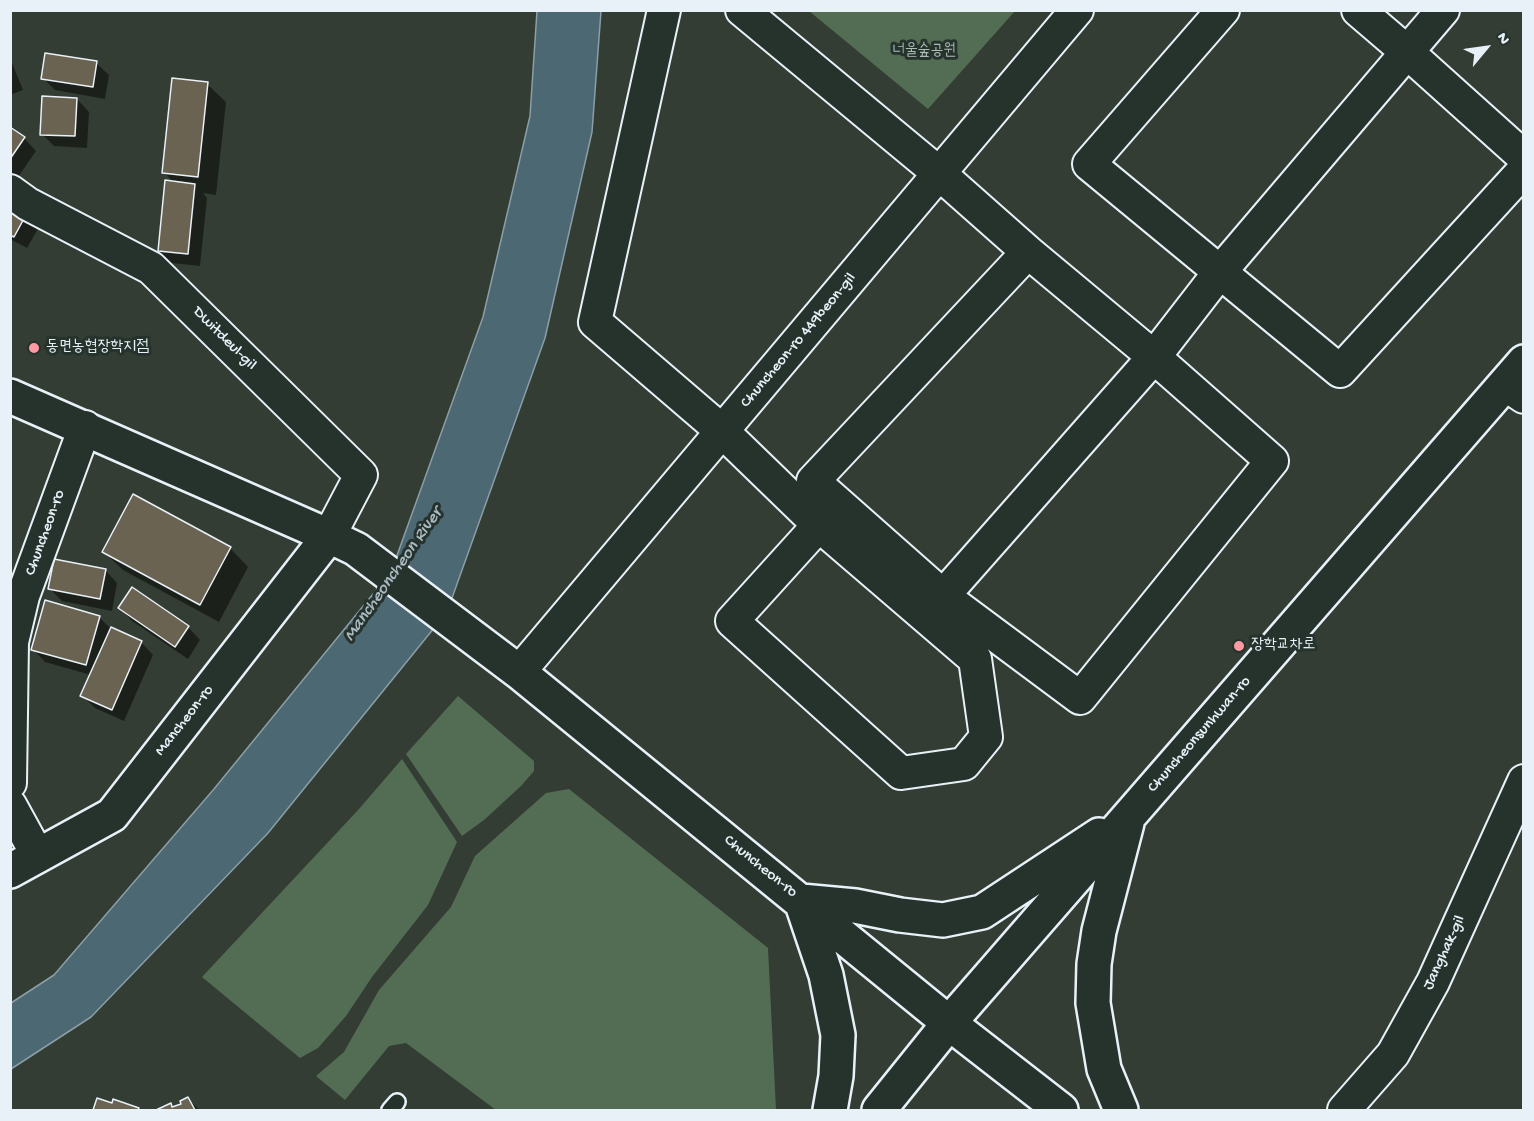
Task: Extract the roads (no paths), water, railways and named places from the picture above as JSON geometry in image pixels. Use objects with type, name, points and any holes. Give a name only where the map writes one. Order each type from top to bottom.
[{"type":"street","points":[[664,10],[595,322],[722,431],[819,525],[975,659],[986,737],[964,764],[901,773],[732,621],[819,525]]},
{"type":"street","points":[[742,10],[940,174],[1272,461],[1080,698],[943,596],[813,481],[1028,252]]},
{"type":"street","name":"Chuncheon-ro 449beon-gil","points":[[519,672],[1077,10]]},
{"type":"street","points":[[1223,10],[1089,164],[1340,371],[1524,170]]},
{"type":"street","points":[[1358,10],[1524,157]]},
{"type":"street","points":[[943,596],[1154,357],[1219,273],[1443,10]]},
{"type":"street","name":"Dwitdeul-gil","points":[[10,191],[28,204],[151,268],[361,475],[343,543]]},
{"type":"street","name":"Chuncheonsunhwan-ro","points":[[879,1110],[950,1023],[1128,817],[1517,381]]},
{"type":"street","points":[[10,396],[343,543]]},
{"type":"street","name":"Chuncheon-ro","points":[[10,783],[11,643],[23,596],[85,428]]},
{"type":"street","name":"Chuncheon-ro","points":[[343,543],[458,625],[519,672],[950,1023],[1061,1110]]},
{"type":"street","name":"Mancheon-ro","points":[[24,864],[112,815],[343,543]]},
{"type":"street","name":"Janghak-gil","points":[[1344,1110],[1393,1054],[1433,982],[1524,781]]},
{"type":"street","points":[[10,805],[24,864]]},
{"type":"street","points":[[830,1110],[836,1076],[838,1035],[826,975],[801,901],[855,906],[900,915],[943,920],[982,912],[1128,817]]},
{"type":"street","points":[[1120,1110],[1104,1069],[1093,1003],[1094,964],[1099,931],[1128,817]]},
{"type":"water","name":"Mancheoncheon River","points":[[537,11],[601,11],[592,132],[545,338],[447,612],[268,833],[91,1017],[11,1069],[11,1003],[54,975],[214,789],[391,572],[483,317],[530,116]]},
{"type":"place","name":"동면농협장학지점","points":[[34,348]]},
{"type":"place","name":"장학교차로","points":[[1239,646]]},
{"type":"park label","name":"너울숲공원","points":[[924,52]]}]
